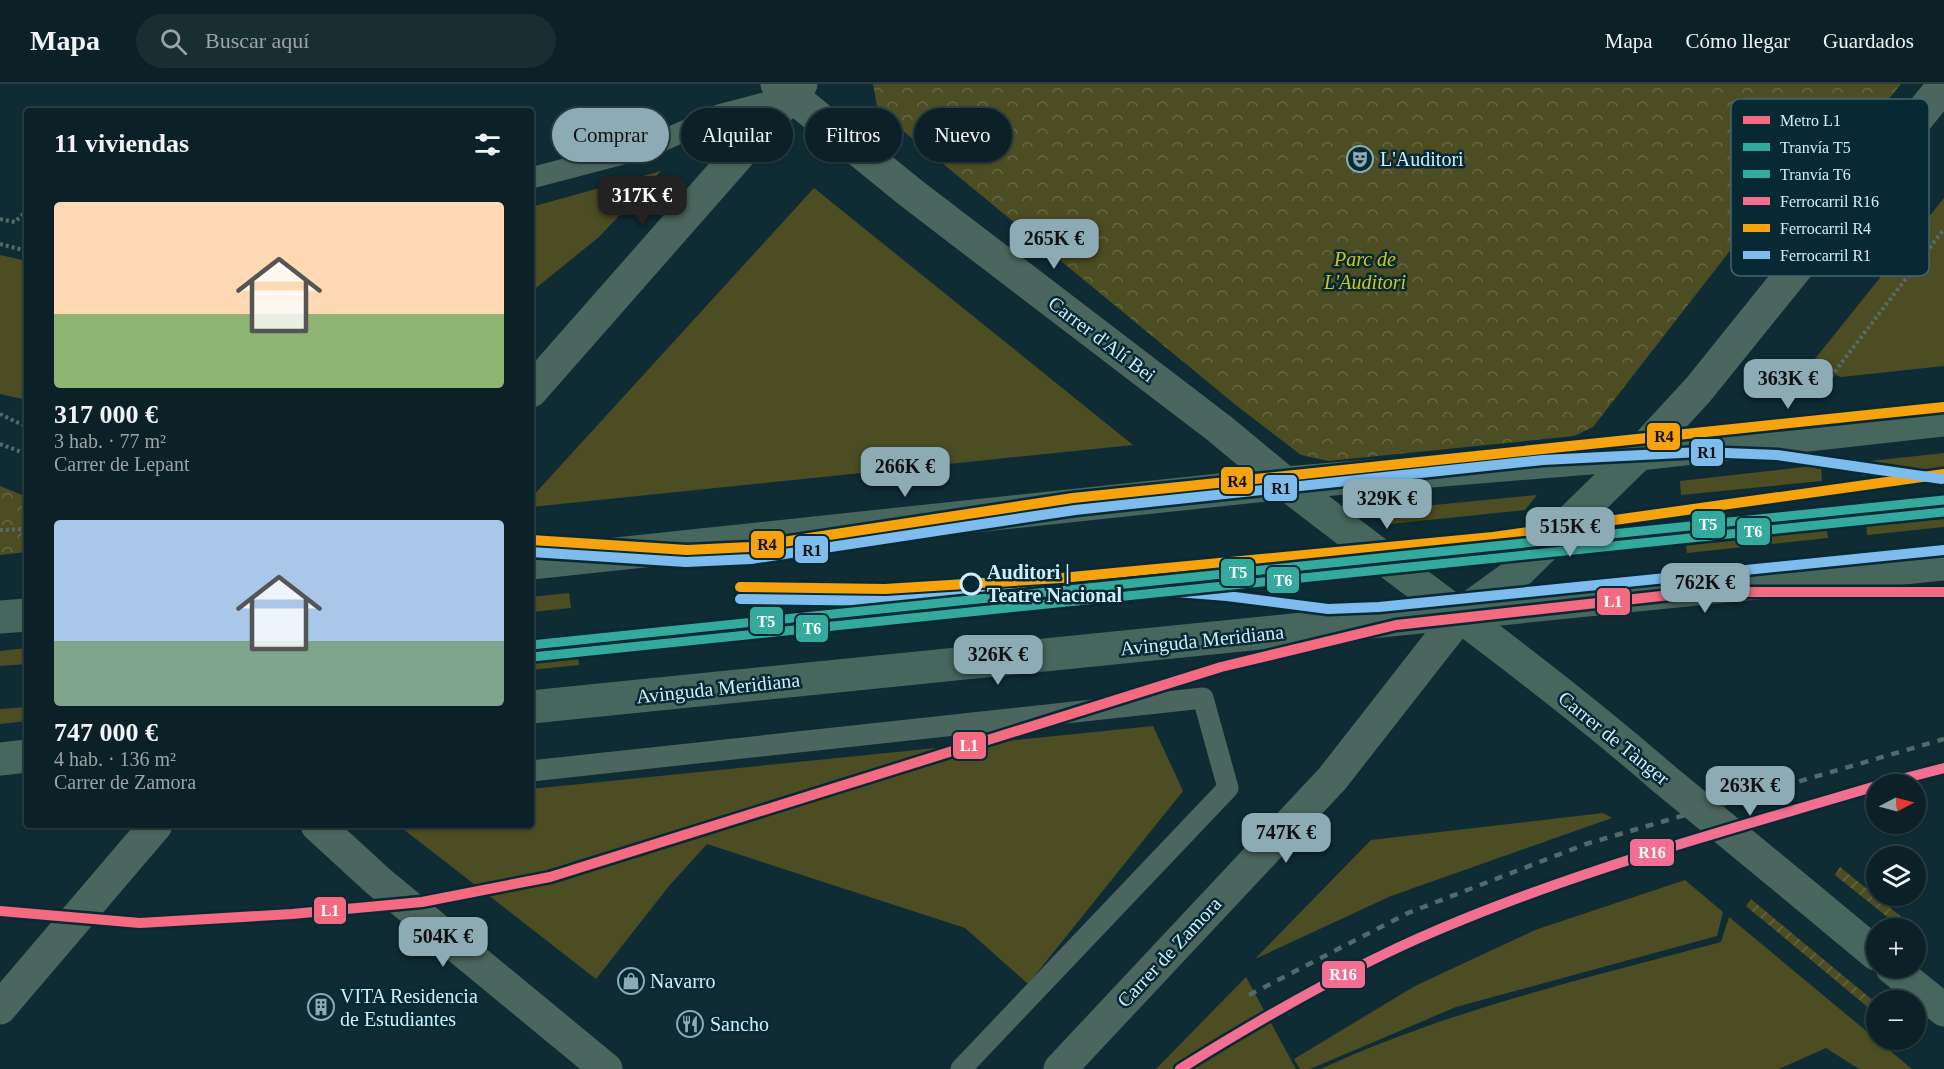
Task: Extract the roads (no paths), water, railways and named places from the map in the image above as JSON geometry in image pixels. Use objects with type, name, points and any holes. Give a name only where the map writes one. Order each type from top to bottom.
[{"type":"street","points":[[1929,104],[1944,85]]},
{"type":"street","points":[[534,387],[790,88]]},
{"type":"street","name":"Carrer d'Alí Bei","points":[[790,88],[920,200],[1220,429],[1285,483]]},
{"type":"street","points":[[1461,614],[1515,574],[1639,454],[1698,390],[1790,276]]},
{"type":"street","points":[[534,563],[1285,483],[1639,454],[1944,420]]},
{"type":"street","name":"Carrer de Tànger","points":[[1285,483],[1388,563],[1461,614],[1866,946]]},
{"type":"street","name":"Avinguda Meridiana","points":[[534,707],[1944,564]]},
{"type":"street","name":"Carrer de Zamora","points":[[1060,1069],[1332,778],[1461,614]]},
{"type":"street","points":[[0,618],[24,615]]},
{"type":"street","points":[[0,759],[24,756]]},
{"type":"street","points":[[0,1008],[153,828]]},
{"type":"street","points":[[320,828],[378,880],[606,1069]]},
{"type":"street","points":[[1904,978],[1944,1010]]},
{"type":"lane","points":[[534,177],[648,147],[719,115],[790,88]]},
{"type":"lane","points":[[534,771],[1203,698],[1228,788],[961,1069]]},
{"type":"railway","points":[[1249,995],[1408,913],[1586,844],[1944,739]]},
{"type":"railway","points":[[1933,769],[1944,766]]},
{"type":"metro line","name":"L1","points":[[0,911],[140,923],[292,914],[422,902],[550,877],[1221,667],[1396,625],[1698,592],[1944,592]]},
{"type":"tram line","name":"T5","points":[[534,645],[1944,500]]},
{"type":"tram line","name":"T6","points":[[534,657],[1944,512]]},
{"type":"rail line","name":"R4","points":[[534,540],[687,550],[750,547],[1073,498],[1944,407]]},
{"type":"rail line","name":"R1","points":[[534,552],[686,562],[751,559],[1075,510],[1543,460],[1701,452],[1777,455],[1942,479]]},
{"type":"rail line","name":"R4","points":[[740,587],[885,589],[1061,578],[1493,537],[1944,474]]},
{"type":"rail line","name":"R1","points":[[740,599],[886,601],[1061,590],[1138,589],[1227,596],[1328,609],[1379,607],[1944,550]]},
{"type":"rail line","name":"R16","points":[[1921,774],[1944,768]]},
{"type":"rail line","name":"R16","points":[[1180,1069],[1327,983],[1388,952],[1475,915],[1588,873],[1866,789]]},
{"type":"place","name":"L'Auditori","points":[[1360,159]]},
{"type":"place","name":"Auditori | Teatre Nacional","points":[[971,584]]},
{"type":"place","name":"Navarro","points":[[631,981]]},
{"type":"place","name":"VITA Residencia de Estudiantes","points":[[321,1007]]},
{"type":"place","name":"Sancho","points":[[690,1024]]},
{"type":"park label","name":"Parc de L'Auditori","points":[[1365,270]]}]
